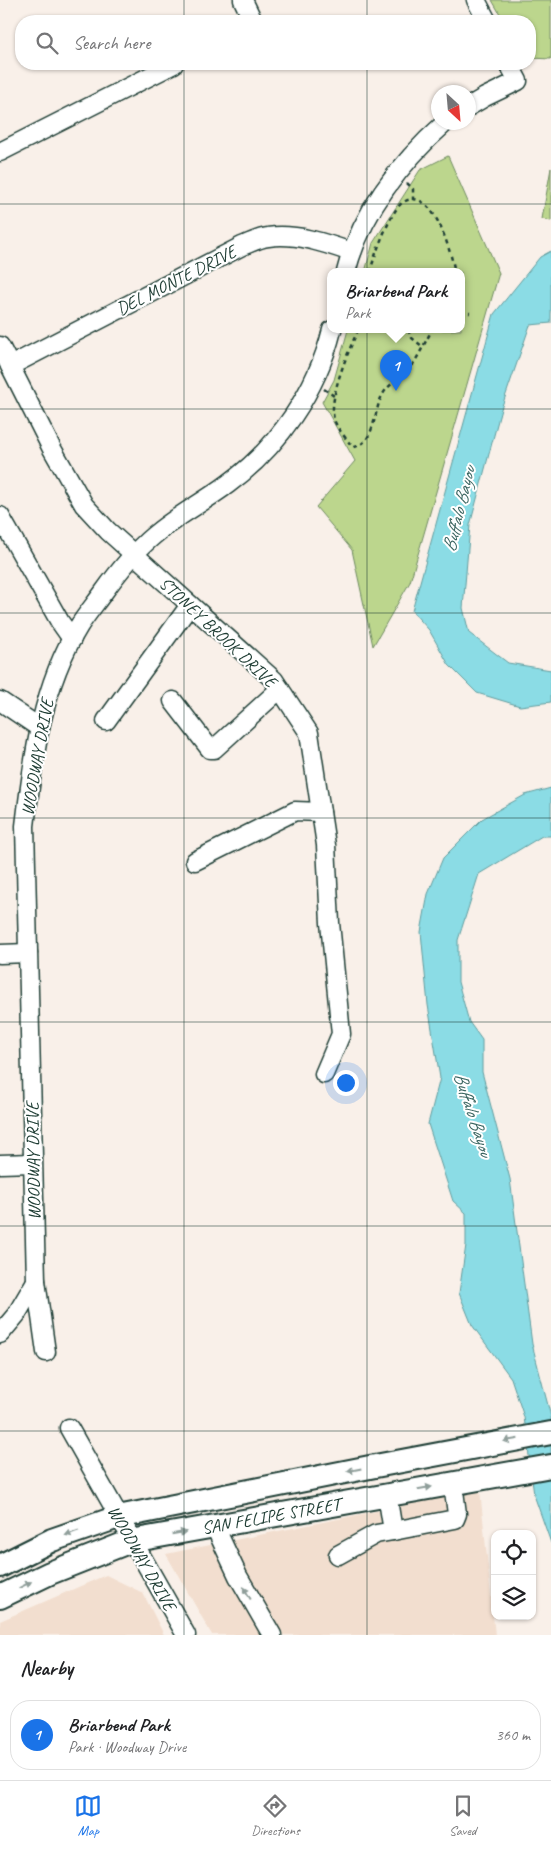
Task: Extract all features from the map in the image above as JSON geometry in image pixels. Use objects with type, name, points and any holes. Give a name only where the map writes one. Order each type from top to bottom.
[{"type":"main road","name":"SAN FELIPE STREET","points":[[0,1566],[52,1540],[118,1517],[551,1433]]},
{"type":"main road","points":[[382,1465],[387,1494]]},
{"type":"main road","name":"SAN FELIPE STREET","points":[[0,1597],[50,1573],[131,1541],[551,1466]]},
{"type":"street","points":[[243,0],[250,15]]},
{"type":"street","points":[[476,0],[482,15]]},
{"type":"street","points":[[0,152],[162,70]]},
{"type":"street","points":[[476,102],[518,82],[512,70]]},
{"type":"street","points":[[347,268],[351,252],[373,209],[397,172],[437,130]]},
{"type":"street","name":"DEL MONTE DRIVE","points":[[10,366],[242,246],[266,237],[291,236],[324,243],[351,252]]},
{"type":"street","name":"WOODWAY DRIVE","points":[[46,1352],[36,1281],[25,826],[31,774],[50,690],[78,627],[116,575],[134,555],[153,536],[250,467],[271,445],[288,423],[308,390],[319,368],[331,333]]},
{"type":"street","name":"STONEY BROOK DRIVE","points":[[0,346],[51,447],[84,505],[134,555],[274,680],[309,733],[327,853],[330,923],[342,1034],[324,1074]]},
{"type":"street","points":[[0,516],[60,622],[72,638]]},
{"type":"street","points":[[106,721],[190,605]]},
{"type":"street","points":[[173,701],[210,749],[214,749],[280,689]]},
{"type":"street","points":[[0,702],[40,728]]},
{"type":"street","points":[[194,861],[295,811],[321,812]]},
{"type":"street","points":[[0,954],[28,952]]},
{"type":"street","points":[[0,1164],[32,1163]]},
{"type":"street","points":[[4,1330],[16,1315],[36,1281]]},
{"type":"street","points":[[4,1330],[28,1321],[41,1323]]},
{"type":"street","name":"WOODWAY DRIVE","points":[[69,1428],[131,1541],[186,1635]]},
{"type":"street","points":[[338,1555],[376,1534],[455,1519],[457,1514],[453,1483]]},
{"type":"street","points":[[387,1494],[393,1531]]},
{"type":"street","points":[[215,1527],[238,1576],[272,1635]]},
{"type":"path","points":[[404,180],[413,189],[414,200]]},
{"type":"path","points":[[371,268],[383,234],[397,209],[402,203],[409,200],[426,204],[438,220],[450,250],[454,268]]},
{"type":"path","points":[[465,312],[470,313]]},
{"type":"path","points":[[357,333],[340,374],[334,396],[334,419],[351,445],[355,447],[363,444],[370,432],[383,394],[410,368],[430,333]]},
{"type":"path","points":[[410,333],[412,338],[422,346]]},
{"type":"shaded area","points":[[480,1490],[491,1596],[491,1620],[493,1620],[495,1635],[212,1635],[166,1554]]},
{"type":"shaded area","points":[[106,1575],[143,1593],[164,1635],[0,1635],[0,1621]]},
{"type":"green space","points":[[492,0],[551,0],[551,59],[536,58],[536,15],[501,15]]},
{"type":"green space","points":[[448,156],[499,273],[410,582],[373,646],[352,550],[316,507],[355,461],[322,402],[334,380],[347,333],[465,333],[465,268],[366,268],[373,243],[420,170]]},
{"type":"green space","points":[[551,168],[551,221],[542,219]]},
{"type":"water","name":"Buffalo Bayou","points":[[551,251],[551,323],[530,325],[501,409],[470,525],[463,608],[469,633],[508,663],[551,670],[551,702],[520,706],[477,693],[449,665],[429,630],[412,611],[494,314],[540,257]]},
{"type":"water","name":"Buffalo Bayou","points":[[551,788],[551,836],[542,836],[479,874],[458,940],[458,982],[469,1022],[482,1040],[482,1072],[510,1179],[532,1344],[551,1417],[551,1543],[534,1495],[524,1417],[511,1378],[472,1325],[459,1293],[466,1245],[466,1213],[453,1201],[428,1124],[440,1078],[428,1005],[421,932],[428,894],[443,858],[482,819],[525,795]]},
{"type":"place","name":"Briarbend Park","points":[[396,391]]}]
